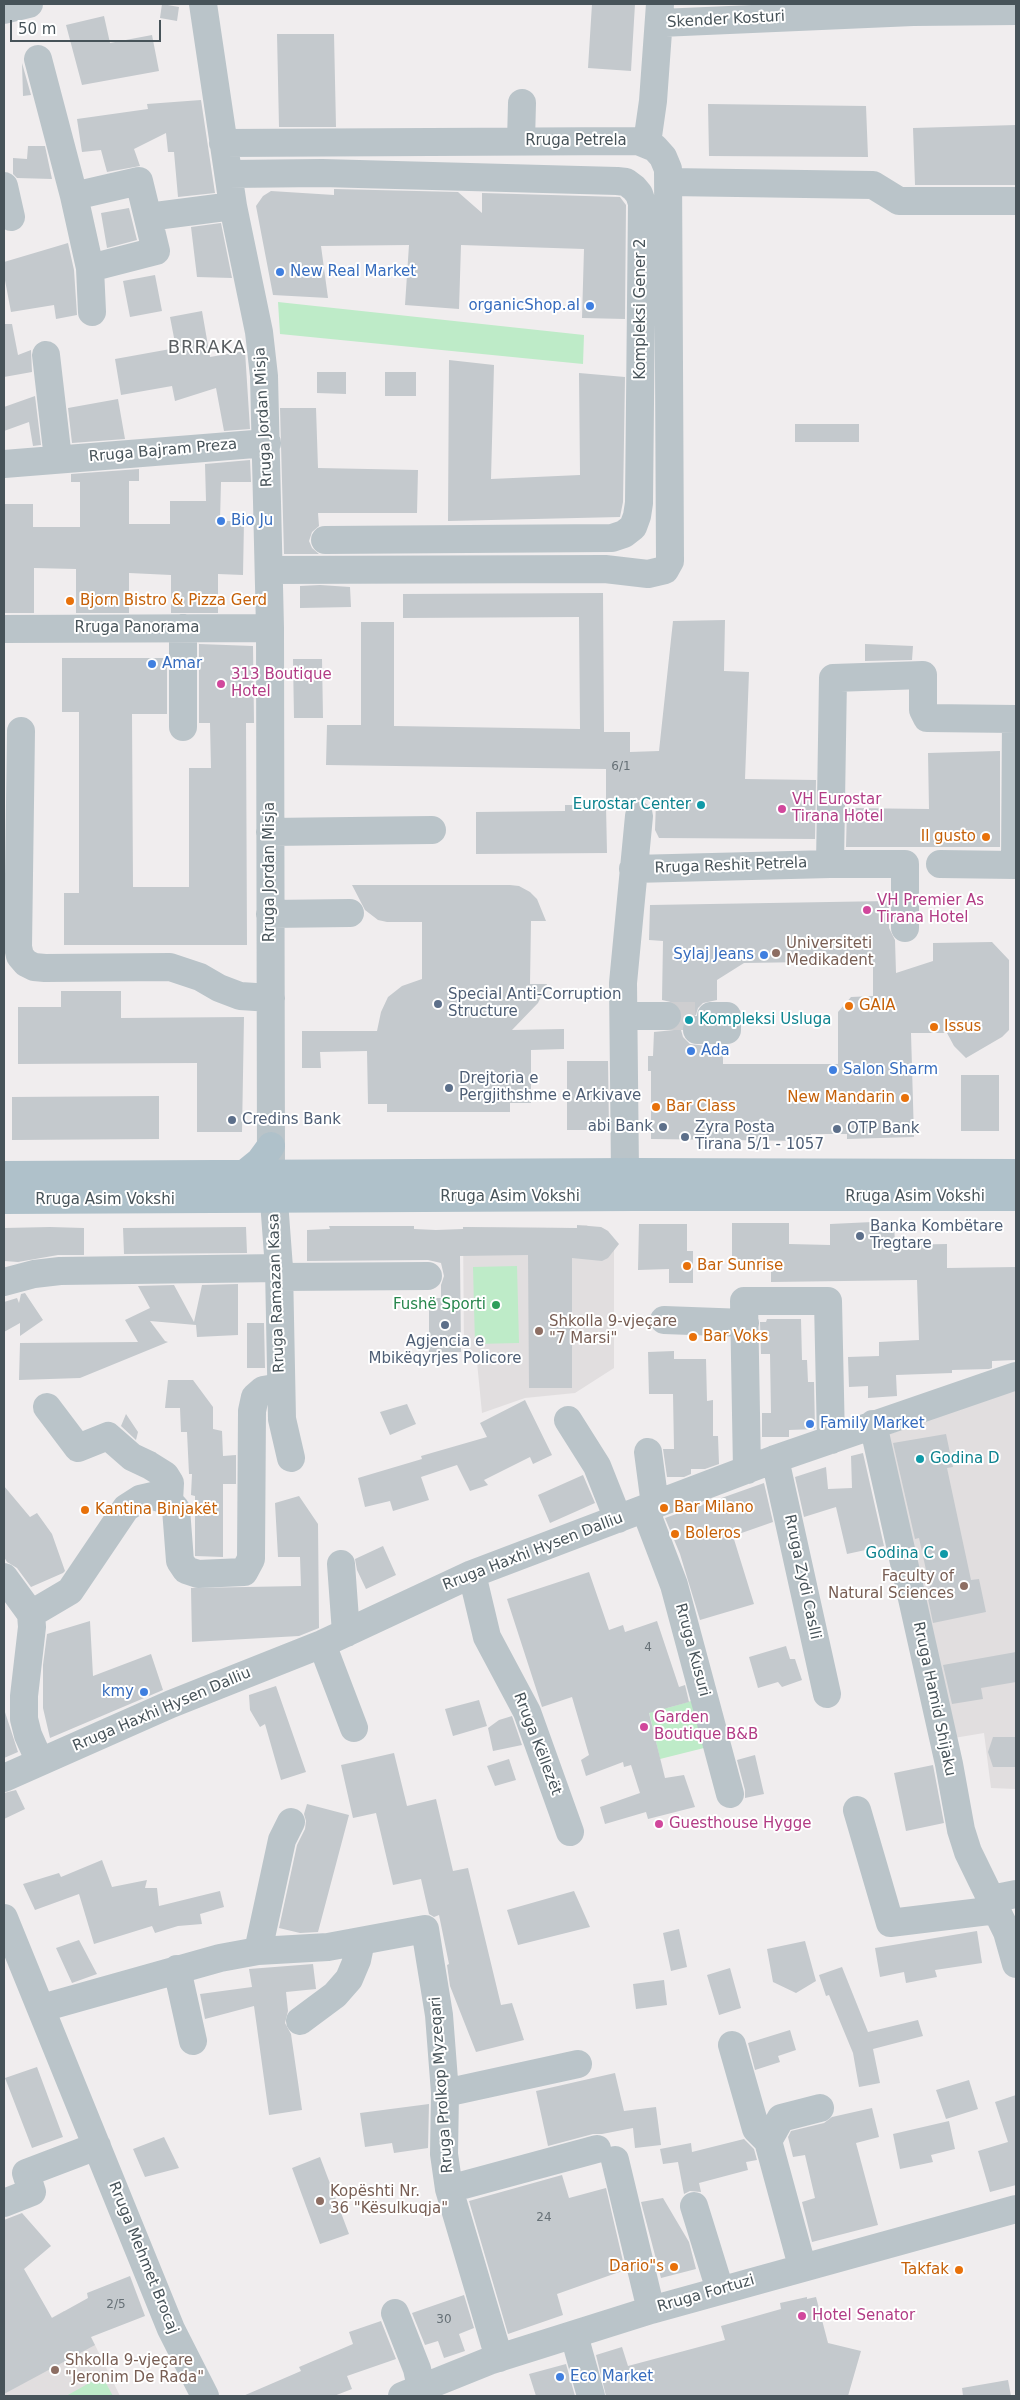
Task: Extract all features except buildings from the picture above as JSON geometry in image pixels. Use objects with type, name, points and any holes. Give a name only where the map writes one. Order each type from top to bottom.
[{"type":"main road","points":[[244,1174],[260,1161],[271,1146]]},
{"type":"main road","name":"Rruga Asim Vokshi","points":[[4,1200],[273,1186],[625,1172],[1016,1173]]},
{"type":"main road","name":"Rruga Asim Vokshi","points":[[4,1175],[244,1174],[273,1186],[624,1197],[1016,1198]]},
{"type":"street","points":[[4,10],[29,4]]},
{"type":"street","name":"Rruga Jordan Misja","points":[[203,4],[233,206],[259,332],[264,376],[270,628],[271,1146],[273,1186]]},
{"type":"street","name":"Skender Kosturi","points":[[647,143],[660,14],[913,12],[943,8],[1016,11]]},
{"type":"street","points":[[38,59],[74,196],[90,268],[92,312]]},
{"type":"street","points":[[522,102],[522,141]]},
{"type":"street","name":"Rruga Petrela","points":[[223,143],[638,140],[655,148],[663,157],[668,169],[669,565],[666,570],[648,574],[605,569],[269,570]]},
{"type":"street","name":"Kompleksi Gener 2","points":[[228,174],[322,173],[617,181],[626,182],[634,188],[639,194],[642,203],[639,503],[638,516],[633,527],[624,534],[612,538],[325,540]]},
{"type":"street","points":[[74,196],[139,181],[156,252],[90,268]]},
{"type":"street","points":[[669,182],[873,184],[899,201],[1016,201]]},
{"type":"street","points":[[4,186],[11,217]]},
{"type":"street","points":[[148,217],[233,206]]},
{"type":"street","points":[[46,356],[58,459]]},
{"type":"street","name":"Rruga Bajram Preza","points":[[4,464],[267,443]]},
{"type":"street","points":[[183,728],[184,628]]},
{"type":"street","name":"Rruga Panorama","points":[[4,629],[270,628]]},
{"type":"street","points":[[830,864],[832,678],[923,675],[923,710],[927,718],[1016,719],[1015,865],[940,864]]},
{"type":"street","points":[[21,731],[18,947],[20,956],[26,963],[34,967],[45,968],[170,967],[192,974],[240,996],[271,998]]},
{"type":"street","name":"Rruga Reshit Petrela","points":[[625,1172],[623,984],[639,816]]},
{"type":"street","points":[[270,832],[432,830]]},
{"type":"street","name":"Rruga Reshit Petrela","points":[[633,869],[904,864],[905,928]]},
{"type":"street","points":[[270,914],[350,913]]},
{"type":"street","points":[[624,1023],[660,1023]]},
{"type":"street","name":"Rruga Ramazan Kasa","points":[[273,1186],[279,1272],[282,1419],[291,1458]]},
{"type":"street","points":[[4,1282],[34,1274],[60,1270],[279,1272],[428,1276]]},
{"type":"street","points":[[747,1470],[744,1301],[828,1301],[831,1440]]},
{"type":"street","points":[[664,1320],[744,1323]]},
{"type":"street","name":"Rruga Haxhi Hysen Dalliu","points":[[4,1778],[170,1704],[334,1638],[472,1574],[775,1459],[1016,1376]]},
{"type":"street","name":"Rruga Ramazan Kasa","points":[[47,1408],[78,1448],[108,1425],[132,1457],[164,1475],[170,1483],[169,1501],[176,1508],[180,1561],[186,1570],[198,1574],[244,1572],[251,1559],[252,1411],[256,1398],[263,1390],[281,1387]]},
{"type":"street","points":[[568,1420],[596,1466],[618,1519]]},
{"type":"street","name":"Rruga Hamid Shijaku","points":[[873,1424],[949,1764],[961,1830],[968,1852],[1002,1901],[1007,1932],[1016,1964]]},
{"type":"street","name":"Rruga Kusuri","points":[[648,1452],[650,1507],[682,1610],[730,1794]]},
{"type":"street","name":"Rruga Zydi Caslli","points":[[775,1459],[827,1694]]},
{"type":"street","points":[[31,1614],[70,1592],[126,1508],[140,1499],[153,1496],[169,1501]]},
{"type":"street","points":[[341,1564],[334,1638],[354,1728]]},
{"type":"street","name":"Rruga Këllezët","points":[[472,1574],[486,1637],[527,1712],[570,1832]]},
{"type":"street","points":[[4,1577],[31,1614],[32,1627],[24,1696],[24,1719],[28,1735],[40,1762]]},
{"type":"street","points":[[857,1810],[890,1923],[1002,1901]]},
{"type":"street","points":[[258,1951],[282,1840],[291,1822]]},
{"type":"street","name":"Rruga Mehmet Brocaj","points":[[4,1918],[171,2329],[205,2396]]},
{"type":"street","name":"Rruga Prolkop Myzeqari","points":[[42,2008],[177,1969],[258,1951],[328,1947],[425,1929],[439,2015],[445,2093],[444,2154],[449,2189],[499,2358]]},
{"type":"street","points":[[300,2021],[335,1995],[348,1979],[357,1960],[361,1941]]},
{"type":"street","points":[[177,1969],[193,2041]]},
{"type":"street","points":[[732,2045],[756,2128],[768,2141],[802,2266]]},
{"type":"street","points":[[445,2093],[578,2064]]},
{"type":"street","points":[[768,2141],[781,2118],[820,2108]]},
{"type":"street","points":[[4,2203],[32,2192],[26,2173],[97,2146]]},
{"type":"street","points":[[449,2189],[606,2154],[650,2310]]},
{"type":"street","points":[[694,2206],[720,2290]]},
{"type":"street","name":"Rruga Fortuzi","points":[[415,2394],[499,2358],[650,2310],[802,2266],[1016,2209]]},
{"type":"street","points":[[395,2313],[415,2394]]},
{"type":"street","points":[[574,2335],[591,2396]]},
{"type":"shaded area","name":"Shkolla 9-vjeçare \"7 Marsi\"","points":[[587,1225],[588,1227],[601,1227],[608,1231],[614,1241],[614,1368],[575,1393],[525,1398],[482,1413],[476,1352],[464,1351],[463,1227],[577,1228],[577,1226]]},
{"type":"shaded area","name":"Faculty of Natural Sciences","points":[[1016,1389],[1016,1789],[991,1788],[984,1733],[948,1739],[878,1438]]},
{"type":"shaded area","name":"Shkolla 9-vjeçare \"Jeronim De Rada\"","points":[[64,2311],[72,2325],[95,2345],[120,2396],[4,2396],[4,2344]]},
{"type":"green space","points":[[278,302],[584,335],[583,364],[280,334]]},
{"type":"green space","name":"Fushë Sporti","points":[[517,1266],[519,1343],[475,1344],[473,1267]]},
{"type":"green space","points":[[646,1699],[667,1708],[698,1699],[712,1746],[660,1759]]},
{"type":"green space","points":[[102,2376],[113,2396],[66,2396]]},
{"type":"tunnel","points":[[667,1016],[711,1016]]},
{"type":"place","name":"New Real Market","points":[[280,272]]},
{"type":"place","name":"organicShop.al","points":[[590,306]]},
{"type":"place","name":"Bio Ju","points":[[221,521]]},
{"type":"place","name":"Bjorn Bistro & Pizza Gerd","points":[[70,601]]},
{"type":"place","name":"Amar","points":[[152,664]]},
{"type":"place","name":"313 Boutique Hotel","points":[[221,684]]},
{"type":"place","name":"Eurostar Center","points":[[701,805]]},
{"type":"place","name":"VH Eurostar Tirana Hotel","points":[[782,809]]},
{"type":"place","name":"Il gusto","points":[[986,837]]},
{"type":"place","name":"VH Premier As Tirana Hotel","points":[[867,910]]},
{"type":"place","name":"Universiteti Medikadent","points":[[776,953]]},
{"type":"place","name":"Sylaj Jeans","points":[[764,955]]},
{"type":"place","name":"Special Anti-Corruption Structure","points":[[438,1004]]},
{"type":"place","name":"GAIA","points":[[849,1006]]},
{"type":"place","name":"Kompleksi Usluga","points":[[689,1020]]},
{"type":"place","name":"Issus","points":[[934,1027]]},
{"type":"place","name":"Ada","points":[[691,1051]]},
{"type":"place","name":"Salon Sharm","points":[[833,1070]]},
{"type":"place","name":"Drejtoria e Pergjithshme e Arkivave","points":[[449,1088]]},
{"type":"place","name":"New Mandarin","points":[[905,1098]]},
{"type":"place","name":"Bar Class","points":[[656,1107]]},
{"type":"place","name":"Credins Bank","points":[[232,1120]]},
{"type":"place","name":"abi Bank","points":[[663,1127]]},
{"type":"place","name":"OTP Bank","points":[[837,1129]]},
{"type":"place","name":"Zyra Posta Tirana 5/1 - 1057","points":[[685,1137]]},
{"type":"place","name":"Banka Kombëtare Tregtare","points":[[860,1236]]},
{"type":"place","name":"Bar Sunrise","points":[[687,1266]]},
{"type":"place","name":"Fushë Sporti","points":[[496,1305]]},
{"type":"place","name":"Agjencia e Mbikëqyrjes Policore","points":[[445,1325]]},
{"type":"place","name":"Shkolla 9-vjeçare \"7 Marsi\"","points":[[539,1331]]},
{"type":"place","name":"Bar Voks","points":[[693,1337]]},
{"type":"place","name":"Family Market","points":[[810,1424]]},
{"type":"place","name":"Godina D","points":[[920,1459]]},
{"type":"place","name":"Bar Milano","points":[[664,1508]]},
{"type":"place","name":"Kantina Binjakët","points":[[85,1510]]},
{"type":"place","name":"Boleros","points":[[675,1534]]},
{"type":"place","name":"Godina C","points":[[944,1554]]},
{"type":"place","name":"Faculty of Natural Sciences","points":[[964,1586]]},
{"type":"place","name":"kmy","points":[[144,1692]]},
{"type":"place","name":"Garden Boutique B&B","points":[[644,1727]]},
{"type":"place","name":"Guesthouse Hygge","points":[[659,1824]]},
{"type":"place","name":"Kopështi Nr. 36 \"Kësulkuqja\"","points":[[320,2201]]},
{"type":"place","name":"Dario\"s","points":[[674,2267]]},
{"type":"place","name":"Takfak","points":[[959,2270]]},
{"type":"place","name":"Hotel Senator","points":[[802,2316]]},
{"type":"place","name":"Shkolla 9-vjeçare \"Jeronim De Rada\"","points":[[55,2370]]},
{"type":"place","name":"Eco Market","points":[[560,2377]]},
{"type":"district","name":"BRRAKA","points":[[207,348]]}]
